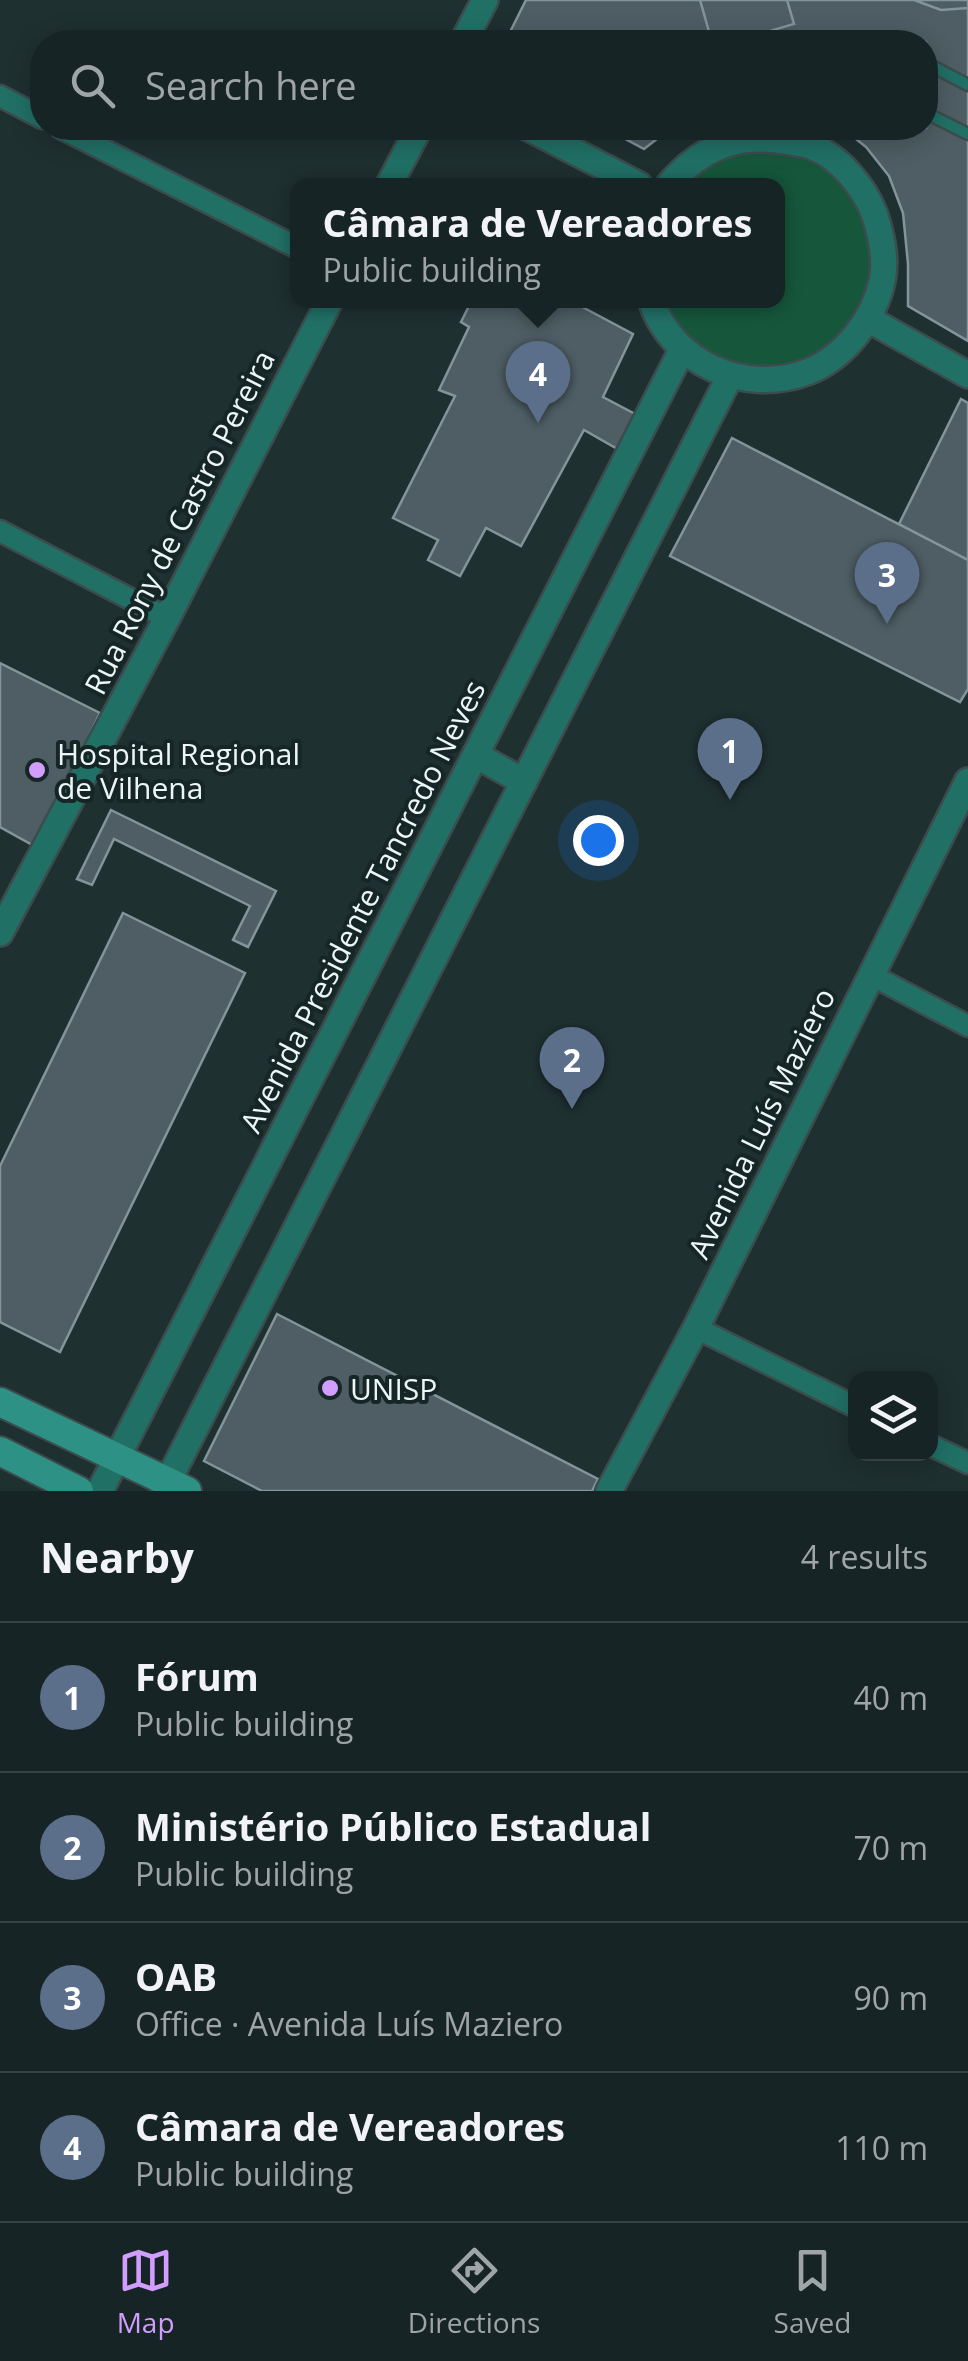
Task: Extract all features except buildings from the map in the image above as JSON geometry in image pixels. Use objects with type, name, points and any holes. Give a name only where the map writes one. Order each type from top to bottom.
[{"type":"main road","points":[[0,1402],[173,1488]]},
{"type":"main road","points":[[0,1451],[79,1491]]},
{"type":"street","points":[[469,30],[485,0]]},
{"type":"street","points":[[0,96],[30,112]]},
{"type":"street","points":[[86,140],[290,244]]},
{"type":"street","points":[[393,178],[413,140]]},
{"type":"street","points":[[552,140],[623,178]]},
{"type":"street","points":[[675,178],[686,165],[723,144],[747,140]]},
{"type":"street","points":[[654,308],[682,350],[730,376],[770,380],[808,372],[843,350],[868,319],[882,280],[882,238],[868,198],[824,140]]},
{"type":"street","name":"Rua Rony de Castro Pereira","points":[[0,933],[326,308]]},
{"type":"street","points":[[868,319],[968,375]]},
{"type":"street","name":"Avenida Presidente Tancredo Neves","points":[[100,1491],[682,350]]},
{"type":"street","points":[[173,1488],[730,376]]},
{"type":"street","points":[[0,531],[167,618]]},
{"type":"street","points":[[476,755],[524,782]]},
{"type":"street","name":"Avenida Luís Maziero","points":[[610,1491],[696,1328],[968,782]]},
{"type":"street","points":[[870,976],[968,1026]]},
{"type":"street","points":[[696,1328],[848,1404]]},
{"type":"street","points":[[938,1448],[968,1463]]},
{"type":"lane","points":[[938,69],[968,85]]},
{"type":"lane","points":[[938,119],[968,134]]},
{"type":"green space","points":[[777,147],[801,155],[838,176],[860,207],[872,248],[868,287],[850,322],[822,350],[789,363],[744,364],[718,357],[696,343],[668,308],[785,308],[785,178],[689,178],[724,156]]},
{"type":"place","name":"Câmara de Vereadores","points":[[538,423]]},
{"type":"place","name":"OAB","points":[[887,624]]},
{"type":"place","name":"Hospital Regional de Vilhena","points":[[37,770]]},
{"type":"place","name":"Fórum","points":[[730,800]]},
{"type":"place","name":"Ministério Público Estadual","points":[[572,1109]]},
{"type":"place","name":"UNISP","points":[[330,1388]]}]
